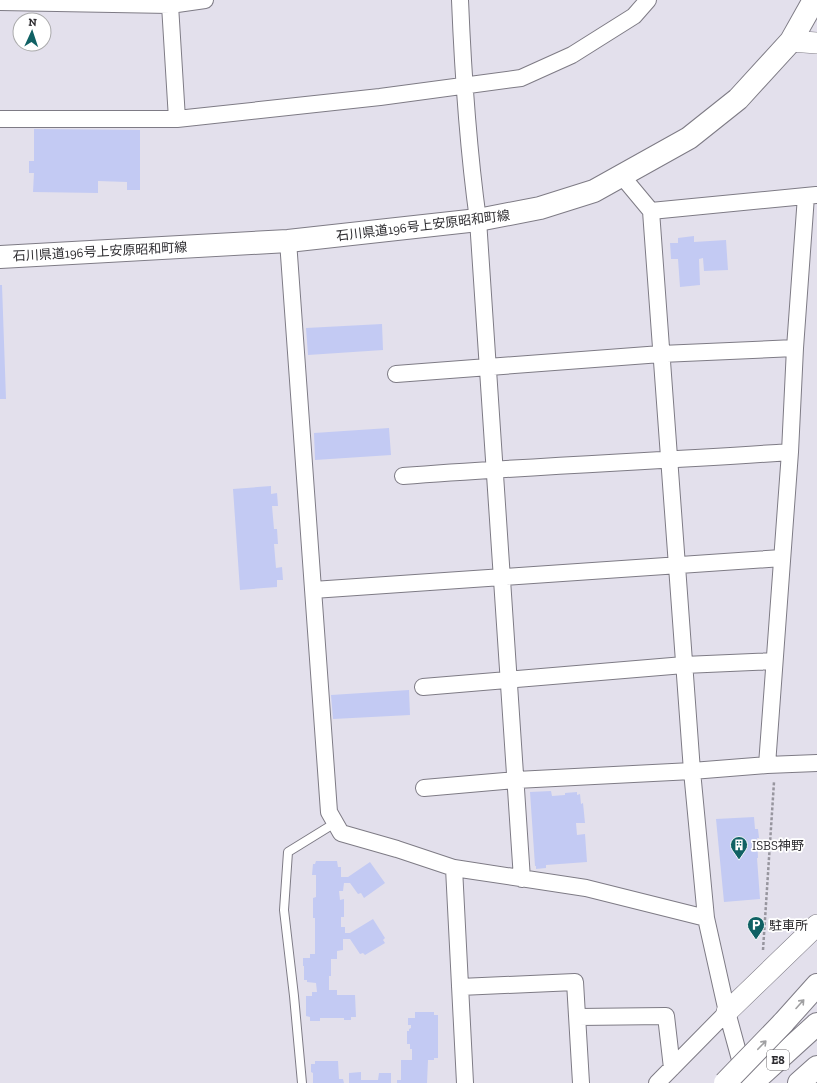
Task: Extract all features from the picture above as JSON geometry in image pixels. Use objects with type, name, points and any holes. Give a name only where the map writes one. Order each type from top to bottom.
[{"type":"main road","name":"石川県道196号上安原昭和町線","points":[[0,257],[288,241],[478,220],[540,208],[594,190],[689,138],[738,99],[791,41],[814,0]]},
{"type":"main road","points":[[726,1083],[817,985]]},
{"type":"main road","name":"E8","points":[[752,1083],[810,1031]]},
{"type":"street","points":[[0,2],[169,2],[205,0]]},
{"type":"street","points":[[460,0],[464,86],[478,220],[522,879]]},
{"type":"street","points":[[0,119],[177,119],[380,97],[520,78],[572,55],[634,16],[648,0]]},
{"type":"street","points":[[169,2],[177,119]]},
{"type":"street","points":[[791,41],[817,43]]},
{"type":"street","points":[[621,175],[650,211],[692,771],[706,918],[727,1012],[746,1083]]},
{"type":"street","points":[[650,211],[812,195],[795,348],[790,452],[774,661],[771,765]]},
{"type":"street","points":[[288,241],[329,812],[341,834],[397,849],[454,868],[586,888],[706,918]]},
{"type":"street","points":[[396,374],[661,354],[795,348]]},
{"type":"street","points":[[403,476],[495,469],[790,452]]},
{"type":"street","points":[[313,590],[782,558]]},
{"type":"street","points":[[423,687],[684,665],[774,661]]},
{"type":"street","points":[[424,788],[516,780],[817,763]]},
{"type":"street","points":[[454,868],[465,1083]]},
{"type":"street","points":[[657,1083],[727,1012],[817,925]]},
{"type":"street","points":[[460,987],[575,982],[582,1083]]},
{"type":"street","points":[[578,1017],[666,1016],[672,1068]]},
{"type":"lane","points":[[302,1083],[284,910],[288,852],[335,823]]},
{"type":"path","points":[[761,980],[771,765]]},
{"type":"building","points":[[34,129],[140,130],[140,190],[127,190],[127,182],[98,181],[98,193],[33,192],[34,173],[29,173],[29,161],[34,161]]},
{"type":"building","points":[[694,236],[694,242],[726,240],[728,270],[704,271],[703,258],[699,259],[700,285],[680,287],[678,259],[671,259],[670,243],[678,243],[678,238]]},
{"type":"building","points":[[0,285],[2,285],[6,399],[0,399]]},
{"type":"building","points":[[382,324],[383,350],[308,355],[306,328]]},
{"type":"building","points":[[389,428],[391,455],[315,460],[314,433]]},
{"type":"building","points":[[271,486],[271,494],[277,493],[278,506],[272,506],[274,529],[277,529],[278,544],[274,544],[276,568],[282,567],[283,580],[277,580],[277,587],[240,590],[233,489]]},
{"type":"building","points":[[409,690],[410,715],[333,719],[331,695]]},
{"type":"building","points":[[551,791],[552,796],[577,792],[577,795],[580,794],[581,804],[583,803],[585,823],[576,823],[577,835],[585,834],[587,862],[546,865],[546,868],[536,869],[530,792]]},
{"type":"building","name":"ISBS神野","points":[[754,817],[755,829],[758,829],[759,838],[757,838],[757,858],[760,899],[724,902],[716,819]]},
{"type":"building","points":[[316,861],[337,861],[338,867],[341,867],[341,877],[348,877],[370,862],[385,883],[364,898],[361,893],[358,894],[350,883],[344,883],[343,891],[339,891],[340,900],[344,899],[344,917],[341,917],[341,927],[345,927],[345,933],[350,933],[373,919],[385,938],[383,940],[385,943],[365,955],[363,953],[360,954],[350,939],[343,939],[343,950],[337,951],[337,959],[331,959],[329,990],[337,990],[337,995],[355,995],[356,1017],[351,1017],[351,1020],[344,1020],[344,1018],[320,1018],[320,1021],[310,1021],[310,1017],[306,1016],[306,996],[312,996],[312,992],[317,992],[316,983],[307,982],[307,980],[304,980],[303,966],[303,958],[310,958],[310,954],[315,954],[315,918],[313,918],[313,898],[316,897],[316,875],[312,875],[313,864],[315,864]]},
{"type":"building","points":[[415,1012],[434,1012],[434,1015],[438,1015],[438,1058],[428,1060],[427,1083],[397,1083],[397,1080],[401,1080],[401,1060],[412,1060],[412,1049],[410,1049],[410,1044],[407,1044],[407,1031],[411,1028],[411,1025],[408,1025],[408,1018],[415,1018]]},
{"type":"building","points":[[315,1061],[338,1061],[339,1079],[343,1079],[344,1083],[313,1083],[311,1064],[315,1064]]},
{"type":"building","points":[[361,1072],[361,1080],[378,1080],[379,1073],[391,1073],[391,1083],[349,1083],[349,1073]]},
{"type":"place","name":"ISBS神野","points":[[739,860]]},
{"type":"place","name":"駐車所","points":[[756,940]]}]
